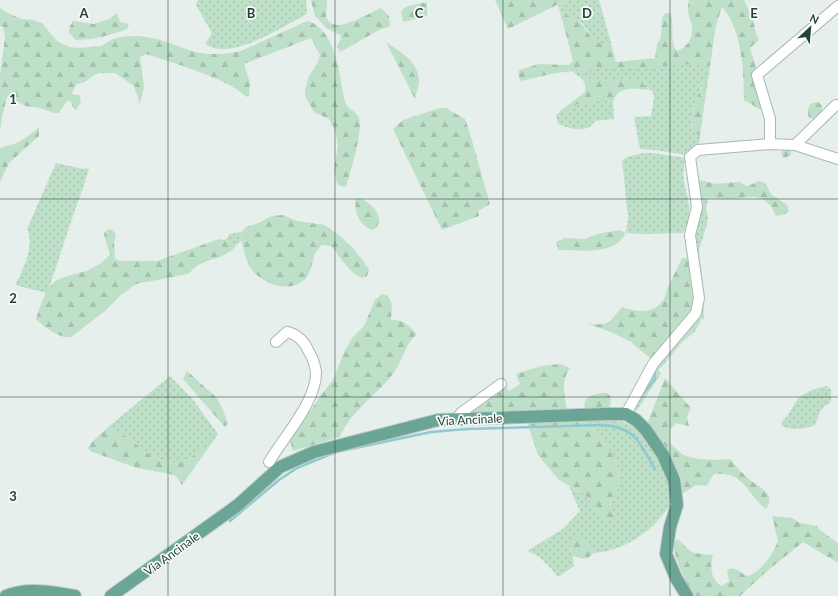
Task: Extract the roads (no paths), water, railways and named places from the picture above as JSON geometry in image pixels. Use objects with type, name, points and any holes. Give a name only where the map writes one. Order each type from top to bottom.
[{"type":"main road","name":"Via Ancinale","points":[[112,596],[238,505],[280,467],[314,452],[438,420],[626,414]]},
{"type":"main road","points":[[626,414],[636,420],[646,430],[663,455],[674,480],[677,505],[670,527],[666,554],[676,578],[687,596]]},
{"type":"main road","points":[[6,596],[13,593],[47,591],[75,596]]},
{"type":"street","points":[[770,144],[770,119],[757,75],[838,6]]},
{"type":"street","points":[[795,145],[836,105]]},
{"type":"street","points":[[626,414],[652,364],[696,313],[699,298],[690,235],[697,207],[690,157],[698,150],[770,144],[795,145],[838,159]]},
{"type":"street","points":[[269,462],[302,412],[315,385],[316,373],[314,361],[306,346],[295,334],[287,332],[276,342]]},
{"type":"street","points":[[456,419],[462,412],[501,384]]},
{"type":"waterway","points":[[641,396],[655,379],[654,370]]},
{"type":"waterway","points":[[341,451],[431,432],[467,429],[603,425],[623,429],[636,438],[655,469]]},
{"type":"waterway","points":[[230,521],[279,480],[297,468],[336,452]]}]
